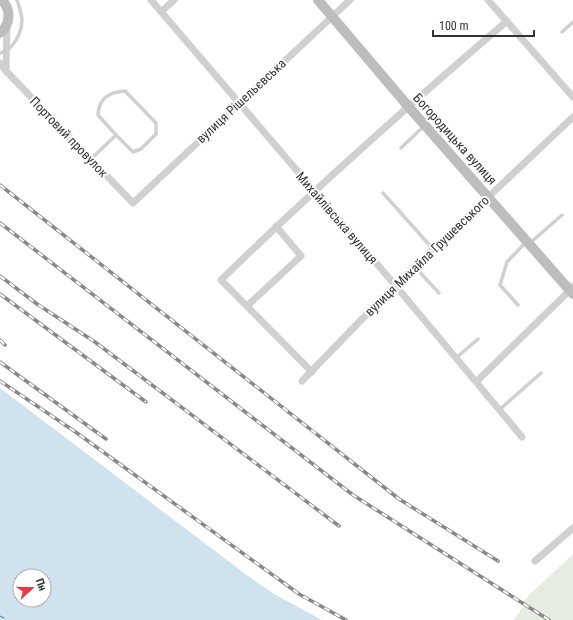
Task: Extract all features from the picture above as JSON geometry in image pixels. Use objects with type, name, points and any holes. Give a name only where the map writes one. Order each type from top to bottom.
[{"type":"street","name":"Михайлівська вулиця","points":[[151,0],[395,285],[522,437]]},
{"type":"street","points":[[161,12],[174,0]]},
{"type":"street","name":"Богородицька вулиця","points":[[318,0],[408,106],[528,243],[572,290]]},
{"type":"street","name":"вулиця Рішельєвська","points":[[133,203],[350,0]]},
{"type":"street","points":[[488,0],[573,97]]},
{"type":"street","points":[[6,2],[9,13],[3,29],[3,52],[6,71]]},
{"type":"street","points":[[312,372],[221,280],[314,191],[408,106],[507,21]]},
{"type":"street","name":"Портовий провулок","points":[[0,63],[133,203]]},
{"type":"street","name":"вулиця Михайла Грушевського","points":[[302,381],[395,285],[573,117]]},
{"type":"street","points":[[246,306],[301,256],[276,226]]},
{"type":"street","points":[[476,382],[564,296],[572,290]]},
{"type":"street","points":[[535,561],[573,528]]},
{"type":"lane","points":[[3,52],[14,45],[20,31],[22,18],[17,0]]},
{"type":"lane","points":[[562,32],[573,22]]},
{"type":"lane","points":[[125,91],[156,123],[156,134],[141,149],[133,152],[116,135],[98,115],[99,107],[104,98],[114,92],[125,91]]},
{"type":"lane","points":[[401,148],[425,125]]},
{"type":"lane","points":[[91,159],[116,135]]},
{"type":"lane","points":[[383,193],[433,249]]},
{"type":"lane","points":[[518,305],[500,285],[507,262],[562,215]]},
{"type":"lane","points":[[415,267],[439,293]]},
{"type":"lane","points":[[456,358],[478,339]]},
{"type":"lane","points":[[499,410],[541,373]]},
{"type":"shaded area","points":[[573,554],[573,620],[514,620],[524,605],[521,603]]},
{"type":"water","points":[[0,388],[248,576],[274,594],[322,620],[0,620]]},
{"type":"ferry route","points":[[0,616],[8,620]]},
{"type":"railway","points":[[0,185],[399,499],[498,561]]},
{"type":"railway","points":[[0,223],[353,495],[549,620]]},
{"type":"railway","points":[[0,276],[37,304],[95,342],[339,526]]},
{"type":"railway","points":[[0,294],[146,402]]},
{"type":"railway","points":[[0,340],[5,345]]},
{"type":"railway","points":[[0,362],[106,439]]},
{"type":"railway","points":[[0,381],[77,433],[299,594],[346,620]]}]
